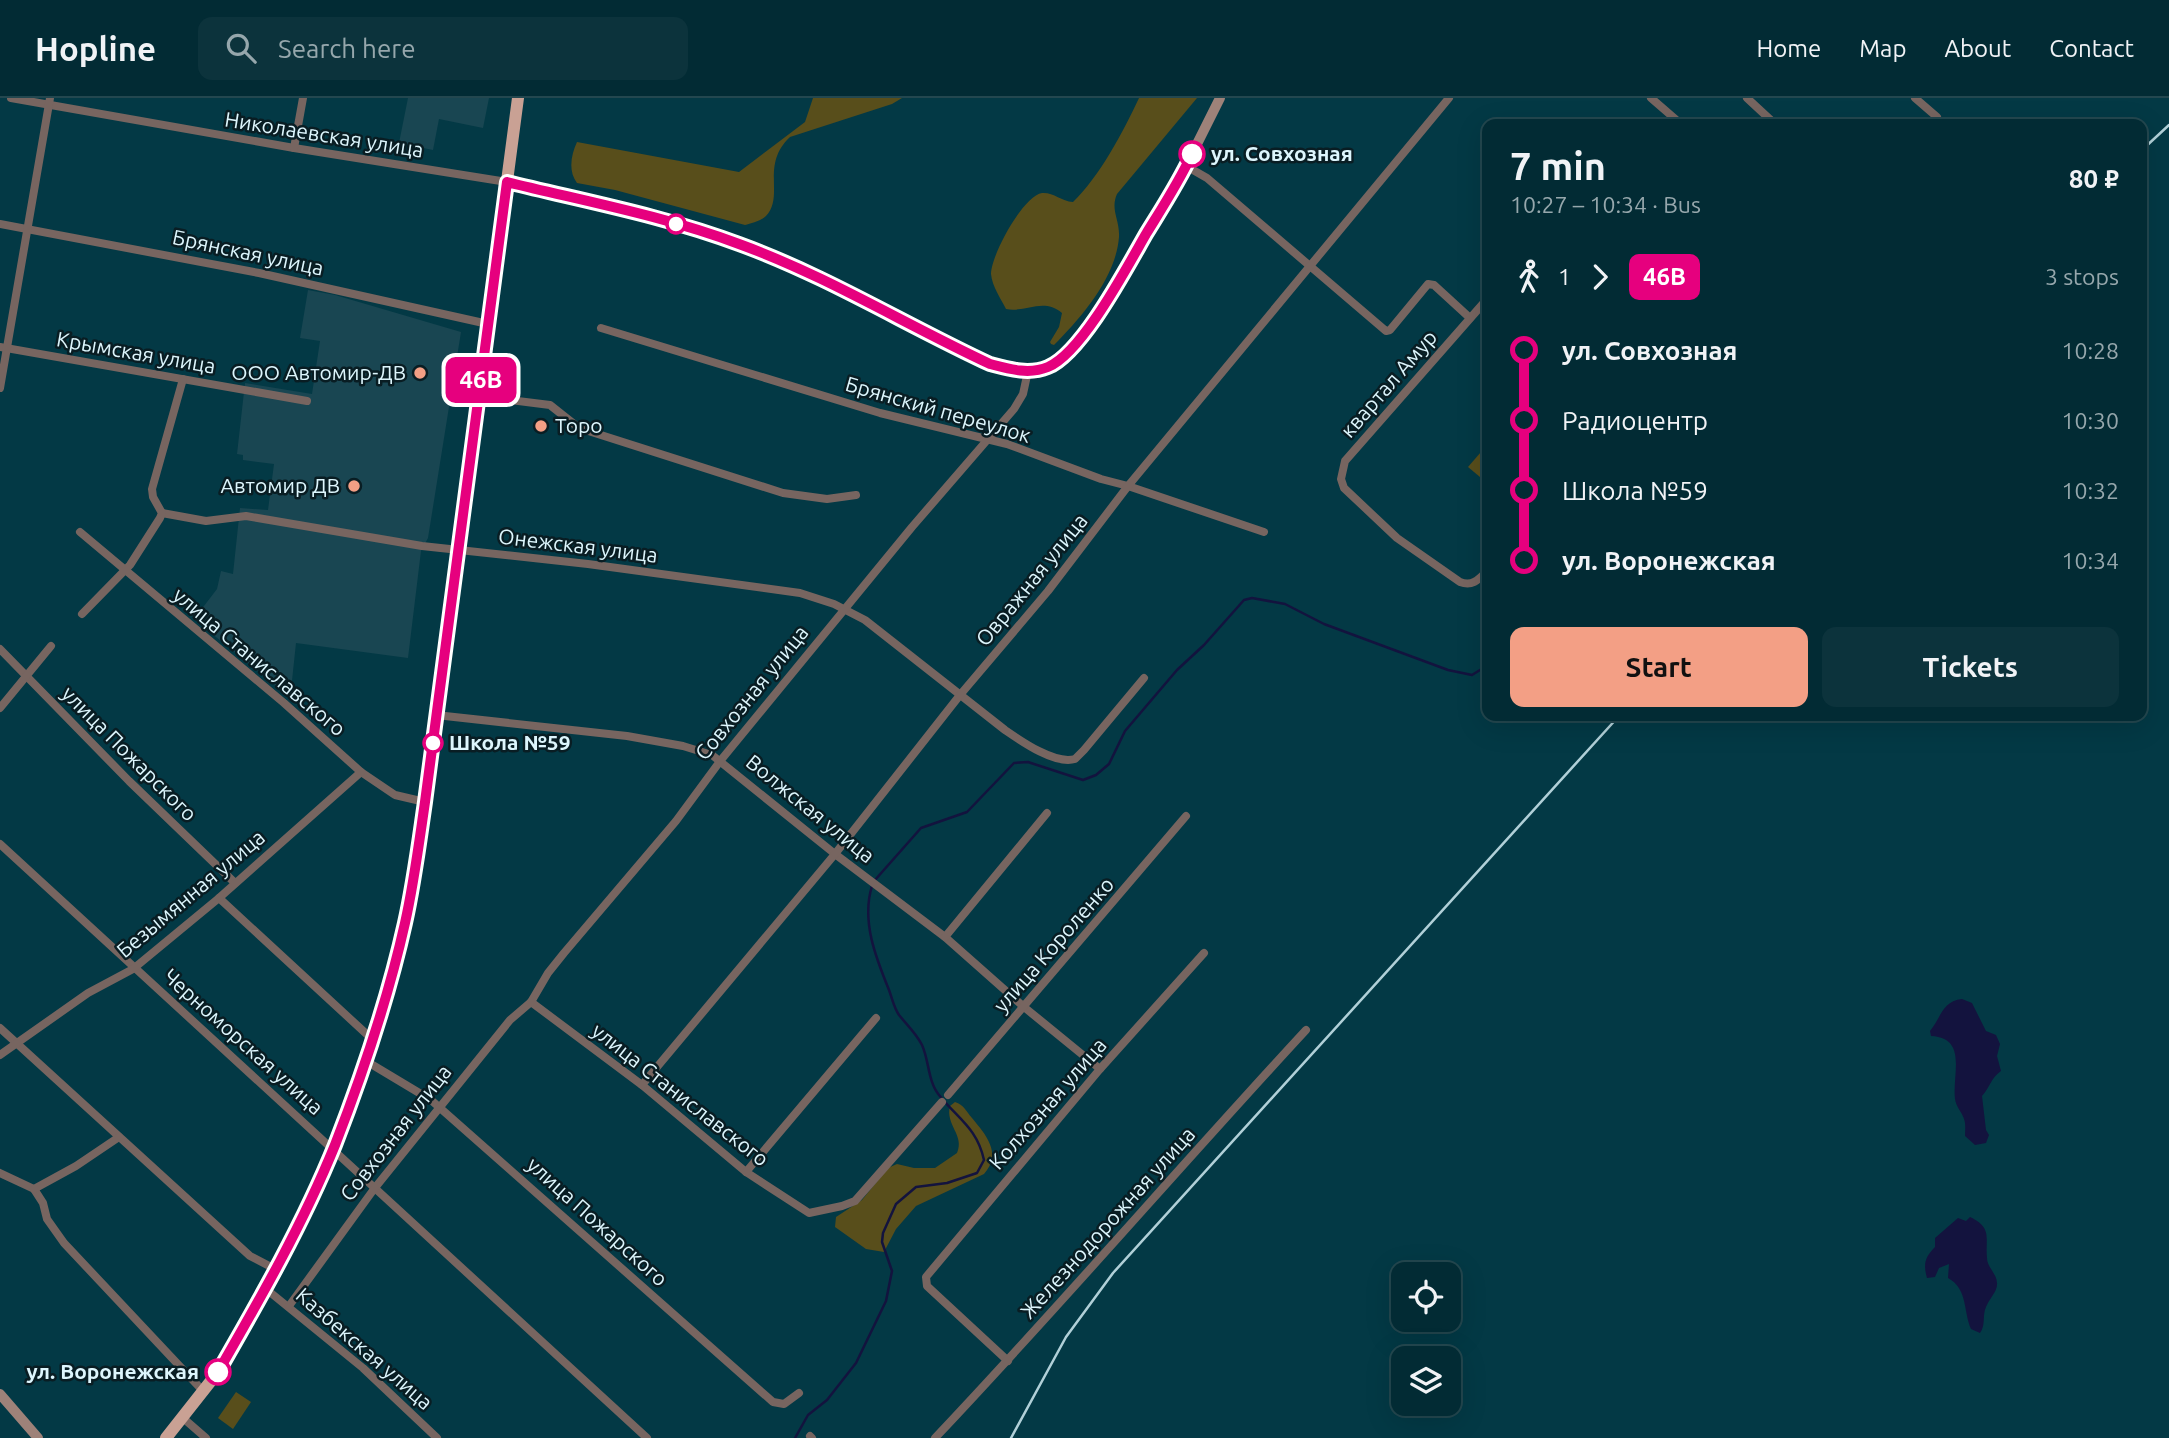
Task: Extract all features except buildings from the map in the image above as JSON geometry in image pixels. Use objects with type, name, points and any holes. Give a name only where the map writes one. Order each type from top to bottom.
[{"type":"highway","points":[[166,1438],[218,1372],[276,1270],[334,1148],[373,1040],[405,920],[425,802],[460,550],[518,98]]},
{"type":"main road","points":[[507,182],[738,243],[813,274],[990,364],[1028,371],[1049,367],[1060,360],[1100,312],[1186,166],[1220,98]]},
{"type":"main road","points":[[0,1394],[38,1438]]},
{"type":"street","name":"Николаевская улица","points":[[11,98],[49,101],[294,148],[507,182]]},
{"type":"street","points":[[294,148],[303,98]]},
{"type":"street","name":"Овражная улица","points":[[642,1085],[835,854],[960,695],[1048,591],[1129,486],[1449,98]]},
{"type":"street","points":[[1651,98],[1675,119]]},
{"type":"street","points":[[1747,98],[1770,119]]},
{"type":"street","points":[[1915,98],[1937,117]]},
{"type":"street","points":[[0,388],[4,347],[28,230],[49,101]]},
{"type":"street","points":[[1186,166],[1207,178],[1386,331],[1390,330],[1428,284],[1434,285],[1470,318]]},
{"type":"street","name":"Брянская улица","points":[[0,224],[259,273],[488,324]]},
{"type":"street","name":"квартал Амур","points":[[1482,305],[1345,461],[1341,479],[1344,488],[1397,538],[1460,582],[1469,584],[1482,576]]},
{"type":"street","name":"Брянский переулок","points":[[601,328],[880,413],[988,438],[1101,479],[1264,532]]},
{"type":"street","name":"Крымская улица","points":[[4,347],[307,401]]},
{"type":"street","name":"Совхозная улица","points":[[289,1306],[374,1189],[510,1020],[531,1002],[548,973],[676,821],[721,760],[1014,409],[1023,394],[1028,371]]},
{"type":"street","points":[[82,614],[135,559],[162,513],[153,497],[152,489],[183,379]]},
{"type":"street","points":[[479,396],[550,405],[579,428],[783,493],[827,499],[856,495]]},
{"type":"street","name":"Онежская улица","points":[[162,513],[206,521],[246,516],[408,544],[670,575],[820,598],[865,620],[1023,742],[1060,760],[1075,759],[1144,678]]},
{"type":"street","name":"улица Станиславского","points":[[79,532],[284,703],[360,772],[395,796],[425,802]]},
{"type":"street","points":[[0,708],[51,646]]},
{"type":"street","name":"улица Пожарского","points":[[0,649],[129,781],[235,883]]},
{"type":"street","name":"Волжская улица","points":[[436,715],[627,736],[700,750],[721,760],[835,854],[945,937],[1100,1069]]},
{"type":"street","name":"Безымянная улица","points":[[0,1055],[88,993],[133,969],[219,898],[360,772]]},
{"type":"street","points":[[945,937],[1047,813]]},
{"type":"street","name":"улица Короленко","points":[[809,1213],[855,1201],[1186,816]]},
{"type":"street","name":"Черноморская улица","points":[[0,844],[133,969],[334,1148],[374,1189],[647,1438]]},
{"type":"street","points":[[219,898],[373,1040]]},
{"type":"street","name":"Колхозная улица","points":[[1008,1361],[925,1282],[929,1271],[1100,1069],[1204,953]]},
{"type":"street","name":"улица Станиславского","points":[[531,1002],[642,1085],[746,1172],[809,1213]]},
{"type":"street","points":[[746,1172],[876,1018]]},
{"type":"street","points":[[0,1028],[250,1255],[276,1270]]},
{"type":"street","name":"Железнодорожная улица","points":[[935,1438],[1008,1361],[1306,1030]]},
{"type":"street","name":"улица Пожарского","points":[[366,1061],[414,1088],[440,1107],[773,1402],[783,1404],[799,1393]]},
{"type":"street","points":[[34,1189],[76,1166],[119,1137]]},
{"type":"street","points":[[0,1173],[34,1189],[43,1203],[47,1219],[64,1244],[204,1392]]},
{"type":"street","name":"Казбекская улица","points":[[266,1289],[363,1368],[438,1438]]},
{"type":"street","points":[[183,1418],[206,1438]]},
{"type":"shaded area","points":[[408,98],[489,98],[483,128],[439,119],[433,150],[399,143]]},
{"type":"shaded area","points":[[813,98],[902,98],[892,104],[790,137],[776,158],[771,208],[764,218],[753,223],[745,225],[615,190],[577,183],[572,173],[572,158],[577,142],[739,172],[805,122]]},
{"type":"shaded area","points":[[1139,98],[1197,98],[1117,194],[1114,205],[1119,237],[1112,267],[1096,296],[1076,322],[1054,345],[1051,344],[1062,313],[1048,306],[1006,309],[992,279],[992,265],[1009,228],[1034,197],[1046,193],[1073,202],[1083,191],[1110,153]]},
{"type":"shaded area","name":"Автомир ДВ","points":[[308,290],[335,295],[461,332],[428,538],[421,551],[408,658],[296,643],[288,696],[194,619],[217,589],[221,571],[233,574],[240,508],[268,510],[274,464],[243,460],[243,455],[237,454],[245,383],[312,394],[320,341],[300,338]]},
{"type":"shaded area","points":[[1482,451],[1482,479],[1468,467]]},
{"type":"shaded area","points":[[1962,999],[1972,1003],[1986,1031],[1996,1035],[2000,1044],[1997,1056],[2001,1071],[1982,1096],[1989,1135],[1986,1143],[1975,1145],[1965,1136],[1965,1121],[1956,1102],[1954,1050],[1943,1038],[1931,1036],[1930,1031],[1950,1003]]},
{"type":"shaded area","points":[[955,1102],[965,1108],[990,1144],[992,1159],[984,1174],[916,1206],[896,1229],[884,1252],[866,1249],[835,1227],[836,1217],[862,1200],[888,1168],[897,1164],[914,1168],[935,1168],[957,1153],[959,1141],[949,1113],[950,1106]]},
{"type":"shaded area","points":[[1970,1217],[1985,1230],[1987,1261],[1997,1283],[1987,1304],[1980,1333],[1971,1329],[1962,1294],[1948,1278],[1949,1264],[1939,1268],[1935,1277],[1927,1278],[1925,1269],[1927,1258],[1935,1247],[1935,1238],[1958,1218],[1966,1221]]},
{"type":"shaded area","points":[[236,1392],[251,1402],[233,1429],[218,1418]]},
{"type":"waterway","points":[[875,880],[921,828],[967,812],[1014,763],[1028,762],[1083,780],[1096,775],[1109,764],[1125,731],[1177,670],[1204,645],[1244,600],[1252,598],[1285,604],[1324,624],[1448,670],[1472,675],[1482,669]]},
{"type":"waterway","points":[[795,1438],[808,1415],[827,1400],[856,1363],[886,1301],[892,1271],[882,1242],[883,1233],[896,1204],[916,1187],[947,1183],[977,1173],[984,1160],[972,1132],[935,1090],[922,1045],[894,1006],[869,926],[872,886]]},
{"type":"railway","points":[[2147,145],[2169,125]]},
{"type":"railway","points":[[1011,1438],[1066,1337],[1113,1273],[1614,721]]},
{"type":"bus line","name":"46В","points":[[218,1372],[276,1270],[334,1148],[373,1040],[398,953],[425,802],[507,182],[738,243],[813,274],[990,364],[1028,371],[1049,367],[1060,360],[1100,312],[1192,154]]},
{"type":"place","name":"ул. Совхозная","points":[[1192,154]]},
{"type":"place","name":"ООО Автомир-ДВ","points":[[420,373]]},
{"type":"place","name":"Торо","points":[[541,426]]},
{"type":"place","name":"Автомир ДВ","points":[[354,486]]},
{"type":"place","name":"Школа №59","points":[[433,743]]},
{"type":"place","name":"ул. Воронежская","points":[[218,1372]]}]
